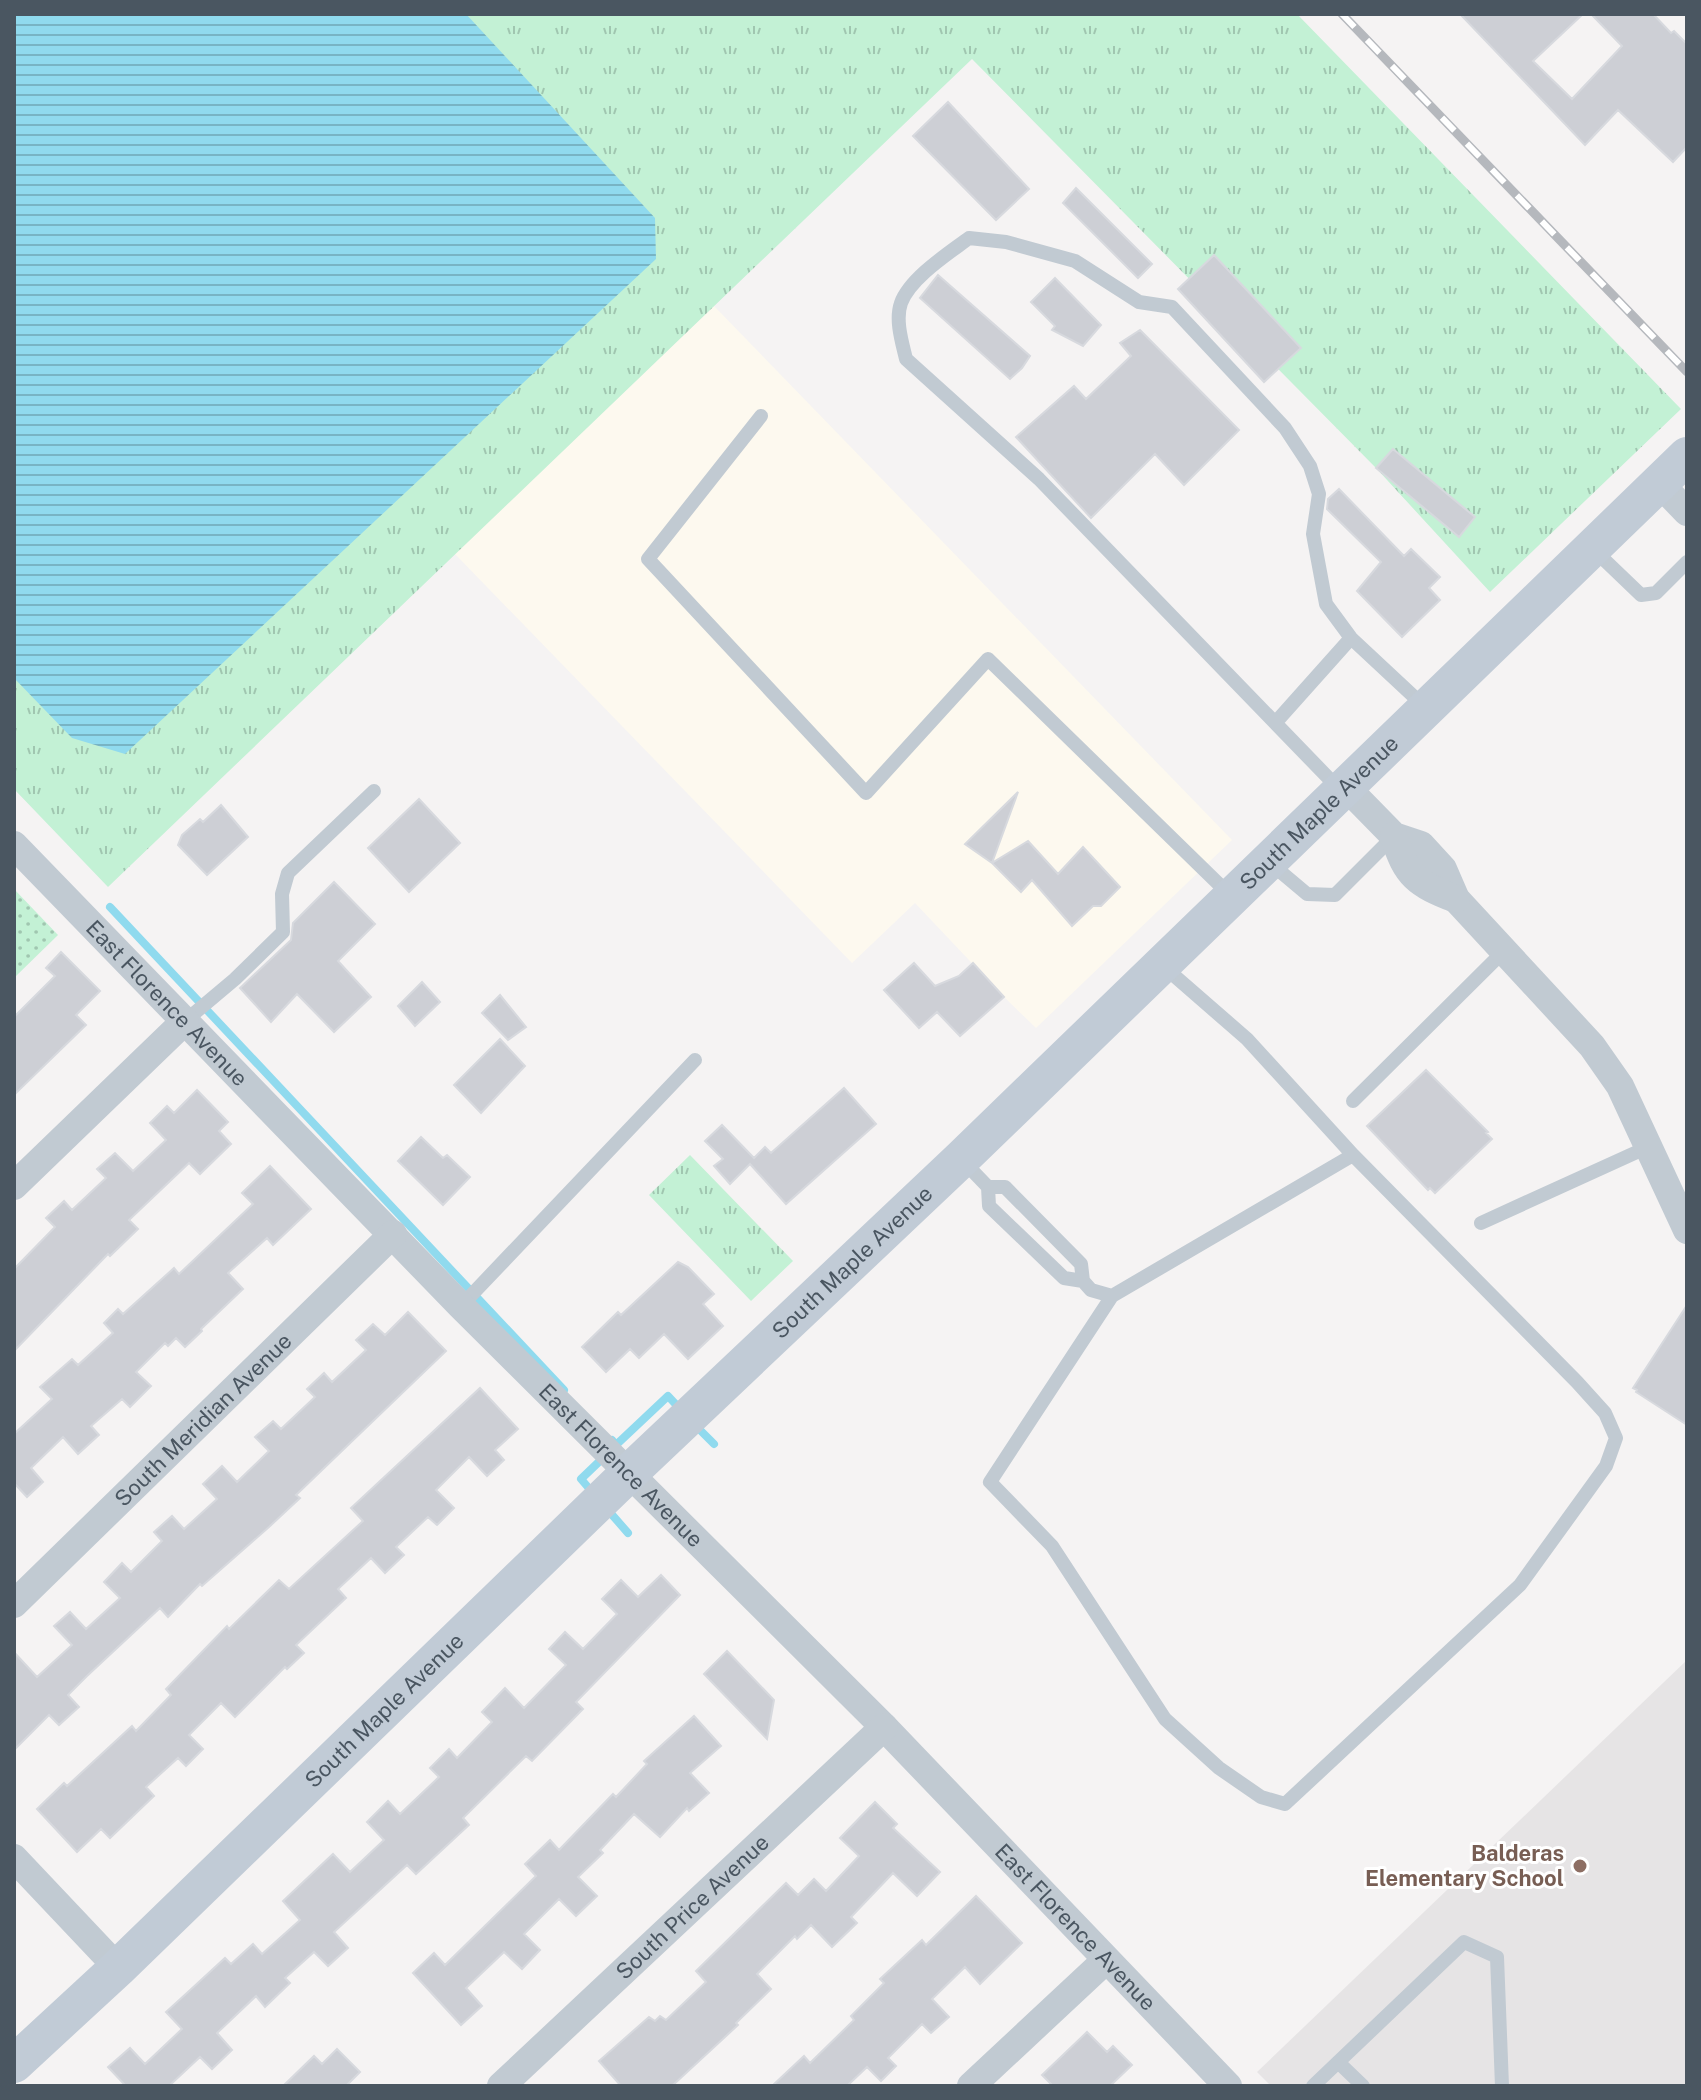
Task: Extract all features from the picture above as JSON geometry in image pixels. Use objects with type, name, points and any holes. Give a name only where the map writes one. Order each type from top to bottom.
[{"type":"main road","name":"South Maple Avenue","points":[[14,2064],[118,1968],[629,1473],[961,1159],[1687,456]]},
{"type":"street","points":[[1659,483],[1687,512]]},
{"type":"street","points":[[1344,789],[1394,836],[1402,864],[1428,888],[1456,899],[1592,1046],[1620,1086],[1687,1230]]},
{"type":"street","name":"East Florence Avenue","points":[[14,845],[461,1306],[884,1727],[1228,2086]]},
{"type":"street","points":[[14,1186],[185,1021]]},
{"type":"street","name":"South Meridian Avenue","points":[[14,1604],[393,1234]]},
{"type":"street","name":"South Price Avenue","points":[[501,2086],[884,1727]]},
{"type":"street","points":[[14,1858],[118,1968]]},
{"type":"street","points":[[971,2086],[1106,1960]]},
{"type":"lane","points":[[1344,789],[1039,479],[906,359],[899,332],[901,303],[925,272],[969,238],[1006,242],[1075,261],[1139,302],[1172,307],[1285,428],[1310,466],[1319,494],[1313,534],[1326,604],[1351,638],[1426,708]]},
{"type":"lane","points":[[761,416],[648,559],[866,793],[988,659],[1232,897]]},
{"type":"lane","points":[[1592,548],[1641,595],[1656,593],[1687,562]]},
{"type":"lane","points":[[1276,722],[1351,638]]},
{"type":"lane","points":[[185,1021],[235,979],[283,932],[282,894],[288,873],[374,791]]},
{"type":"lane","points":[[1268,862],[1307,894],[1335,895],[1394,836]]},
{"type":"lane","points":[[1353,1101],[1504,951]]},
{"type":"lane","points":[[1162,965],[1247,1039],[1353,1155],[1577,1382],[1605,1413],[1616,1438],[1606,1466],[1520,1585],[1285,1804],[1261,1797],[1219,1768],[1165,1719],[1052,1546],[990,1482],[1112,1296],[1353,1155]]},
{"type":"lane","points":[[461,1306],[695,1060]]},
{"type":"lane","points":[[1481,1223],[1648,1147]]},
{"type":"lane","points":[[961,1159],[988,1187],[989,1206],[1064,1278],[1083,1281]]},
{"type":"lane","points":[[988,1187],[1005,1187],[1081,1264],[1083,1281],[1091,1290],[1112,1296]]},
{"type":"lane","points":[[1313,2086],[1464,1942],[1497,1957],[1502,2086]]},
{"type":"lane","points":[[1338,2062],[1363,2086]]},
{"type":"shaded area","points":[[714,306],[1232,840],[1036,1028],[915,903],[852,963],[455,554]]},
{"type":"shaded area","name":"Balderas Elementary School","points":[[1687,1660],[1687,2086],[1271,2086],[1257,2072]]},
{"type":"green space","points":[[14,14],[1297,14],[1681,409],[1490,592],[1376,468],[972,59],[108,887],[14,789]]},
{"type":"green space","points":[[14,889],[58,935],[14,978]]},
{"type":"green space","points":[[690,1155],[793,1261],[751,1301],[649,1195]]},
{"type":"water","points":[[14,14],[466,14],[655,218],[656,259],[125,754],[72,738],[14,678]]},
{"type":"building","points":[[1460,14],[1583,14],[1533,61],[1572,99],[1622,46],[1591,14],[1653,14],[1687,44],[1687,147],[1673,162],[1618,110],[1585,145]]},
{"type":"building","points":[[948,102],[1029,189],[996,220],[913,136]]},
{"type":"building","points":[[1076,188],[1152,264],[1138,278],[1063,203]]},
{"type":"building","points":[[1214,255],[1301,348],[1264,382],[1178,289]]},
{"type":"building","points":[[938,275],[1030,356],[1010,379],[920,298]]},
{"type":"building","points":[[1055,278],[1101,325],[1083,346],[1052,330],[1055,326],[1031,302]]},
{"type":"building","points":[[1140,330],[1239,430],[1184,485],[1155,454],[1091,518],[1016,437],[1074,386],[1086,399],[1131,356],[1120,343]]},
{"type":"building","points":[[1393,449],[1475,517],[1459,537],[1376,468]]},
{"type":"building","points":[[1339,489],[1404,556],[1411,549],[1440,577],[1429,588],[1440,600],[1402,637],[1357,591],[1381,562],[1327,509],[1328,499]]},
{"type":"building","points":[[1018,792],[992,863],[965,844]]},
{"type":"building","points":[[419,799],[460,843],[409,892],[368,848]]},
{"type":"building","points":[[221,805],[248,837],[207,875],[178,845],[182,835],[200,819],[203,822]]},
{"type":"building","points":[[1028,841],[1058,874],[1083,847],[1120,887],[1101,906],[1093,906],[1072,926],[1032,880],[1021,892],[992,863]]},
{"type":"building","points":[[334,882],[375,924],[338,961],[371,997],[334,1032],[297,994],[271,1022],[240,988],[291,940],[293,923]]},
{"type":"building","points":[[61,952],[100,991],[76,1015],[86,1025],[14,1095],[14,1017],[55,976],[46,968]]},
{"type":"building","points":[[914,963],[935,986],[959,976],[973,963],[1004,997],[960,1036],[937,1012],[919,1028],[884,990]]},
{"type":"building","points":[[422,982],[440,1002],[415,1026],[398,1006]]},
{"type":"building","points":[[500,995],[526,1027],[508,1040],[482,1013]]},
{"type":"building","points":[[500,1039],[525,1066],[481,1113],[454,1085]]},
{"type":"building","points":[[1426,1070],[1492,1139],[1435,1193],[1430,1188],[1428,1190],[1367,1126]]},
{"type":"building","points":[[844,1088],[876,1124],[786,1204],[750,1164],[730,1184],[714,1166],[723,1159],[705,1141],[722,1125],[754,1158],[765,1147],[771,1153]]},
{"type":"building","points":[[197,1090],[228,1122],[219,1131],[231,1144],[200,1174],[189,1163],[129,1220],[138,1229],[110,1256],[108,1254],[14,1351],[14,1269],[55,1227],[46,1218],[64,1201],[72,1210],[106,1178],[97,1169],[115,1153],[133,1171],[166,1140],[150,1123],[167,1106],[174,1113]]},
{"type":"building","points":[[421,1137],[443,1158],[447,1155],[470,1177],[443,1205],[398,1161]]},
{"type":"building","points":[[270,1166],[311,1209],[273,1245],[267,1238],[228,1273],[243,1289],[185,1347],[176,1338],[168,1346],[165,1343],[136,1372],[151,1386],[130,1407],[122,1399],[91,1426],[99,1435],[78,1454],[63,1437],[31,1468],[43,1482],[27,1497],[14,1483],[14,1434],[52,1399],[40,1387],[72,1359],[78,1365],[113,1333],[104,1323],[118,1309],[123,1314],[174,1268],[179,1274],[253,1204],[242,1193]]},
{"type":"building","points":[[678,1262],[688,1267],[714,1294],[703,1304],[723,1326],[688,1359],[664,1334],[639,1358],[630,1349],[606,1372],[582,1347]]},
{"type":"building","points":[[1687,1305],[1687,1425],[1633,1388]]},
{"type":"building","points":[[408,1312],[446,1351],[296,1495],[300,1498],[269,1527],[202,1586],[200,1584],[168,1617],[160,1608],[87,1676],[68,1695],[79,1707],[59,1725],[49,1715],[14,1750],[14,1652],[37,1677],[72,1645],[54,1626],[70,1612],[86,1629],[120,1598],[104,1582],[122,1563],[131,1572],[162,1541],[154,1532],[172,1516],[184,1529],[217,1499],[203,1484],[222,1466],[237,1482],[269,1451],[255,1437],[273,1421],[281,1429],[315,1397],[307,1389],[324,1373],[332,1382],[366,1350],[356,1340],[373,1324],[385,1335]]},
{"type":"building","points":[[480,1388],[518,1429],[495,1450],[504,1460],[487,1476],[469,1457],[436,1490],[454,1508],[437,1525],[428,1517],[396,1547],[404,1555],[385,1573],[371,1558],[338,1589],[346,1598],[296,1645],[304,1653],[287,1669],[285,1667],[235,1717],[221,1703],[189,1735],[203,1749],[186,1766],[178,1758],[146,1787],[154,1796],[110,1838],[101,1829],[77,1852],[37,1809],[64,1783],[67,1786],[132,1726],[136,1731],[171,1695],[166,1689],[227,1626],[229,1629],[279,1580],[289,1589],[363,1521],[351,1508]]},
{"type":"building","points":[[661,1575],[680,1595],[576,1702],[583,1709],[532,1761],[526,1756],[463,1818],[469,1825],[416,1874],[407,1865],[334,1932],[348,1948],[328,1966],[314,1952],[285,1978],[290,1983],[265,2007],[256,1996],[217,2033],[232,2050],[212,2069],[200,2057],[169,2086],[122,2086],[124,2084],[108,2067],[130,2048],[145,2064],[182,2029],[166,2012],[225,1958],[231,1964],[253,1944],[262,1954],[300,1920],[283,1901],[333,1854],[350,1872],[384,1840],[367,1822],[388,1801],[400,1814],[439,1777],[430,1768],[449,1749],[457,1758],[492,1722],[482,1712],[505,1688],[524,1708],[566,1665],[549,1649],[565,1632],[583,1649],[617,1614],[602,1599],[621,1580],[638,1597]]},
{"type":"building","points":[[727,1651],[774,1700],[767,1739],[704,1674]]},
{"type":"building","points":[[694,1716],[721,1746],[690,1773],[709,1793],[689,1811],[687,1808],[660,1837],[634,1814],[600,1850],[603,1853],[578,1877],[597,1896],[576,1916],[559,1899],[524,1934],[540,1950],[522,1969],[504,1952],[466,1988],[482,2006],[461,2025],[413,1973],[434,1953],[445,1965],[536,1876],[525,1864],[550,1840],[559,1850],[613,1794],[616,1797],[647,1764],[644,1761]]},
{"type":"building","points":[[875,1802],[897,1824],[893,1828],[940,1872],[917,1896],[893,1873],[851,1917],[857,1923],[832,1947],[811,1925],[797,1939],[795,1936],[757,1974],[771,1989],[736,2023],[738,2025],[672,2086],[621,2086],[599,2061],[649,2017],[655,2021],[660,2016],[666,2020],[706,1982],[696,1971],[786,1883],[798,1895],[814,1879],[826,1891],[859,1856],[840,1838]]},
{"type":"building","points":[[976,1896],[1022,1943],[980,1984],[965,1967],[932,1999],[949,2017],[931,2033],[922,2024],[888,2058],[896,2066],[881,2081],[867,2067],[847,2086],[772,2086],[804,2056],[810,2063],[854,2020],[851,2016],[884,1983],[880,1979],[922,1940],[926,1945]]},
{"type":"building","points":[[1087,2032],[1107,2052],[1113,2046],[1132,2065],[1110,2086],[1053,2086],[1042,2075]]},
{"type":"building","points":[[337,2049],[360,2072],[346,2086],[283,2086],[314,2056],[322,2064]]},
{"type":"waterway","points":[[110,907],[564,1390]]},
{"type":"waterway","points":[[612,1440],[616,1445],[668,1396],[682,1411]]},
{"type":"waterway","points":[[694,1424],[714,1444]]},
{"type":"waterway","points":[[593,1493],[581,1479],[604,1457]]},
{"type":"waterway","points":[[607,1509],[628,1533]]},
{"type":"railway","points":[[1342,14],[1687,372]]},
{"type":"place","name":"Balderas Elementary School","points":[[1580,1866]]}]
